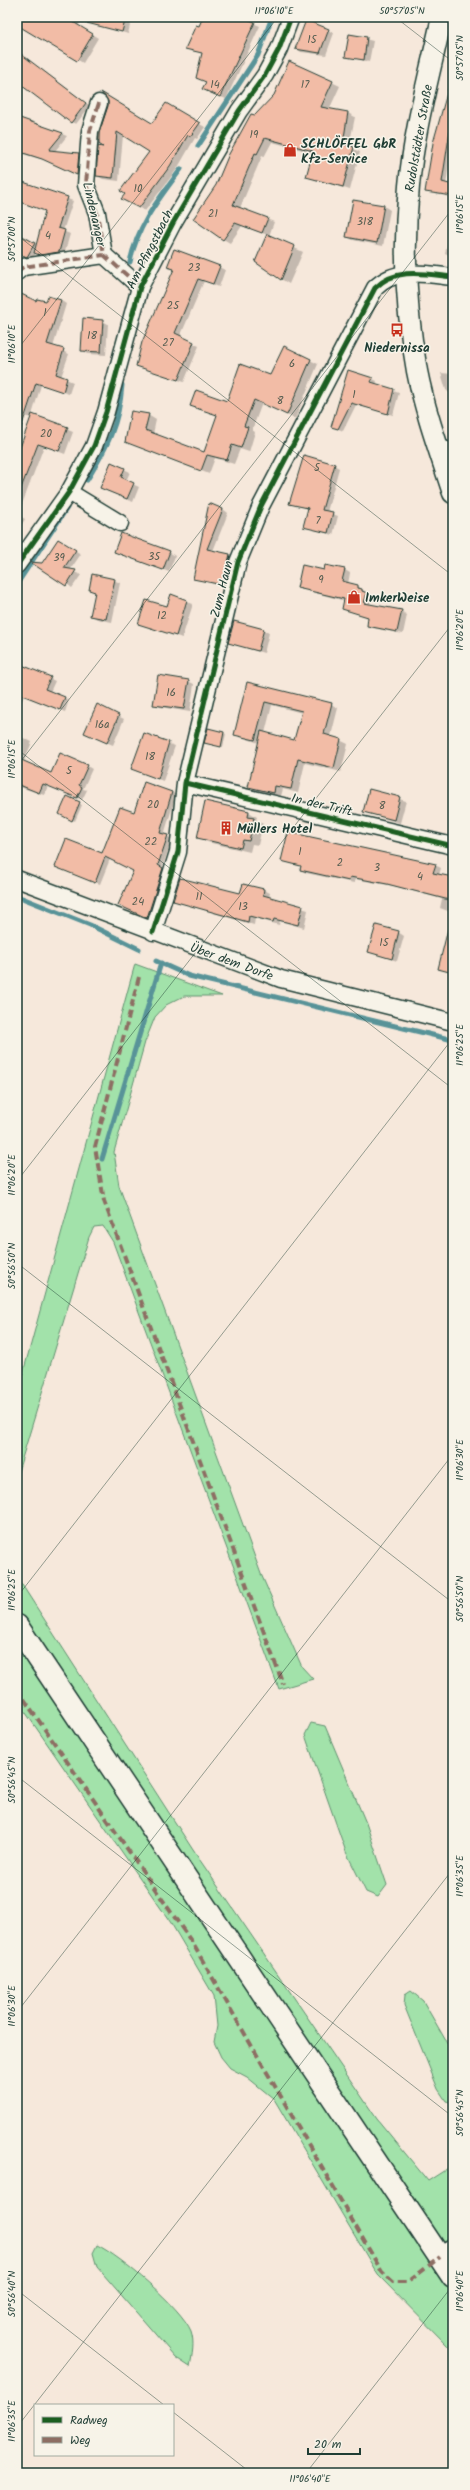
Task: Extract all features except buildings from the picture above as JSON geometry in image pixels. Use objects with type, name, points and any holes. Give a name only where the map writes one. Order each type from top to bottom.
[{"type":"main road","points":[[17,1626],[447,2254],[453,2277]]},
{"type":"street","name":"Am Pfingstbach","points":[[17,565],[69,492],[94,446],[106,412],[140,287],[173,223],[238,111],[264,75],[279,49],[291,17]]},
{"type":"street","name":"Rudolstädter Straße","points":[[442,17],[415,143],[409,187],[408,274],[417,371],[446,450],[453,493]]},
{"type":"street","name":"Lindenanger","points":[[99,103],[90,131],[86,185],[97,214],[104,255],[140,287]]},
{"type":"street","name":"Lindenanger","points":[[17,272],[24,267],[104,255]]},
{"type":"street","name":"Zum Haun","points":[[153,932],[178,852],[185,783],[238,562],[261,506],[375,288],[385,278],[408,274],[453,277]]},
{"type":"street","points":[[69,492],[120,523]]},
{"type":"street","name":"In der Trift","points":[[185,783],[453,846]]},
{"type":"street","name":"Über dem Dorfe","points":[[17,879],[153,932],[281,979],[453,1022]]},
{"type":"green space","points":[[135,964],[222,996],[184,996],[166,1005],[155,1017],[145,1042],[114,1152],[119,1186],[261,1574],[302,1667],[313,1679],[279,1689],[113,1242],[103,1226],[94,1227],[89,1237],[17,1475],[17,1395]]},
{"type":"green space","points":[[17,1577],[193,1850],[377,2119],[428,2181],[453,2165],[453,2351],[378,2275],[274,2099],[247,2077],[230,2068],[221,2057],[214,2042],[217,2026],[214,1996],[171,1923],[17,1700]]},
{"type":"green space","points":[[311,1723],[325,1726],[366,1823],[387,1885],[378,1897],[366,1892],[346,1852],[305,1735]]},
{"type":"green space","points":[[411,1991],[423,2001],[453,2053],[450,2102],[446,2101],[438,2089],[404,2005],[405,1995]]},
{"type":"green space","points":[[97,2245],[120,2260],[149,2283],[163,2296],[185,2321],[191,2331],[193,2340],[190,2367],[175,2357],[97,2267],[93,2253]]},
{"type":"waterway","points":[[198,146],[258,55],[272,17]]},
{"type":"waterway","points":[[130,262],[138,236],[150,213],[181,169]]},
{"type":"waterway","points":[[87,480],[111,435],[118,412],[122,385]]},
{"type":"waterway","points":[[17,584],[67,508]]},
{"type":"waterway","points":[[17,896],[90,925],[139,949]]},
{"type":"waterway","points":[[156,961],[189,976],[453,1040]]},
{"type":"waterway","points":[[102,1159],[161,963]]},
{"type":"marked path","points":[[99,103],[90,131],[86,185],[97,213],[104,255],[140,287]]},
{"type":"marked path","points":[[17,272],[23,267],[104,255]]},
{"type":"marked path","points":[[139,977],[95,1147],[104,1201],[283,1684]]},
{"type":"marked path","points":[[17,1689],[193,1944],[382,2272],[393,2282],[408,2282],[440,2257]]},
{"type":"cycle path","points":[[17,565],[69,492],[94,446],[106,412],[140,287],[173,223],[239,111],[265,75],[279,49],[291,17]]},
{"type":"cycle path","points":[[153,932],[178,852],[185,783],[238,562],[261,506],[375,288],[383,281],[402,274],[453,277]]},
{"type":"cycle path","points":[[185,783],[453,846]]},
{"type":"place","name":"SCHLÖFFEL GbR Kfz-Service","points":[[290,150]]},
{"type":"place","name":"Niedernissa","points":[[397,330]]},
{"type":"place","name":"ImkerWeise","points":[[354,597]]},
{"type":"place","name":"Müllers Hotel","points":[[226,828]]}]
